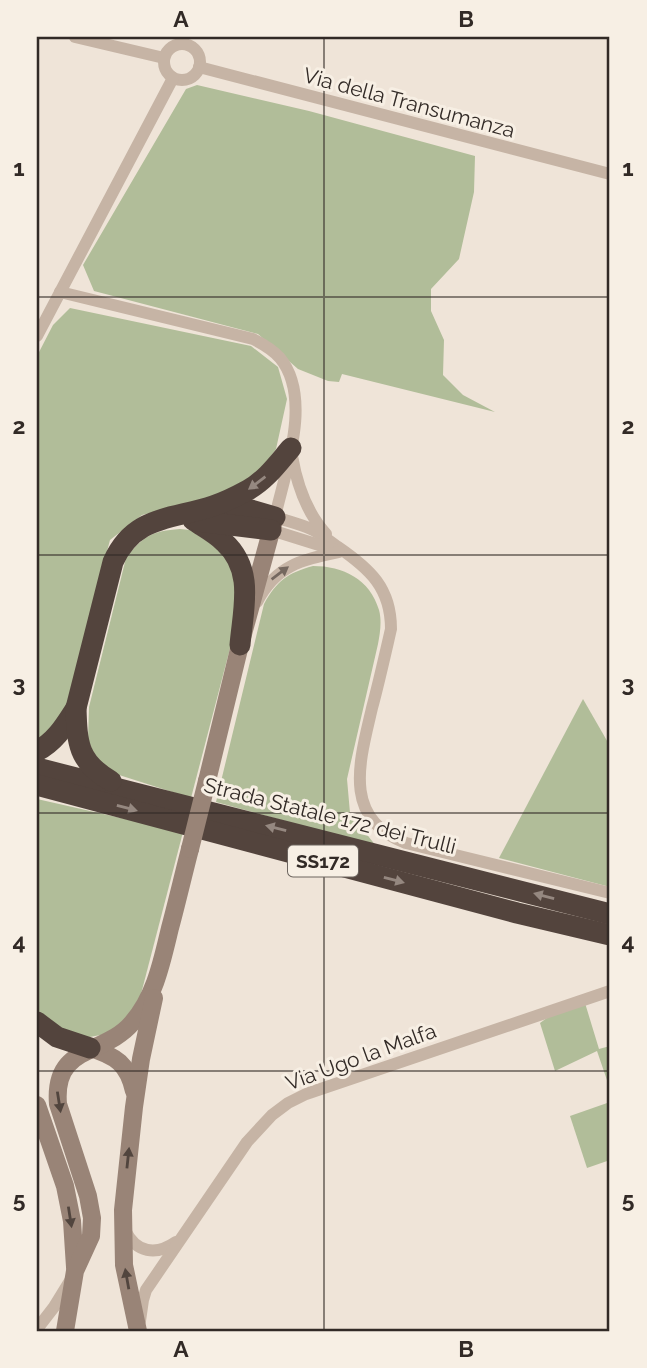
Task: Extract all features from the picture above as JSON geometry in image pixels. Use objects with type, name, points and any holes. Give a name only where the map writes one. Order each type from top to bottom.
[{"type":"highway","points":[[37,751],[60,734],[76,708],[113,562],[125,541],[143,526],[182,518],[251,489],[270,474],[291,448]]},
{"type":"highway","points":[[214,506],[241,507],[273,524]]},
{"type":"highway","points":[[182,518],[273,524]]},
{"type":"highway","points":[[182,518],[223,540],[232,550],[246,583],[243,635]]},
{"type":"highway","points":[[76,708],[78,742],[82,755],[89,765],[110,781],[132,791]]},
{"type":"highway","name":"Strada Statale 172 dei Trulli","points":[[37,768],[610,914]]},
{"type":"highway","name":"Strada Statale 172 dei Trulli","points":[[37,785],[517,913],[610,935]]},
{"type":"highway","points":[[37,793],[77,795]]},
{"type":"highway","points":[[37,1022],[57,1037],[90,1048]]},
{"type":"street","points":[[75,37],[164,58]]},
{"type":"street","points":[[186,44],[198,53],[199,67],[189,79],[173,78],[165,70],[164,58],[172,46],[186,44]]},
{"type":"street","name":"Via della Transumanza","points":[[199,67],[610,174]]},
{"type":"street","points":[[37,336],[173,78]]},
{"type":"street","points":[[60,292],[253,339],[280,357],[295,390],[296,408],[291,448],[158,977],[141,1059],[125,1184],[123,1227],[124,1265],[138,1331]]},
{"type":"street","points":[[291,448],[295,476],[305,502],[319,526],[342,551]]},
{"type":"street","points":[[273,524],[312,529],[363,565],[379,583],[388,600],[391,629],[360,758],[359,780],[362,799],[371,818],[382,831],[406,843],[610,893]]},
{"type":"street","points":[[243,635],[262,592],[278,573],[299,562],[342,551]]},
{"type":"street","points":[[37,1329],[54,1307],[75,1271],[91,1236],[92,1218],[88,1196],[58,1104],[59,1078],[65,1067],[90,1048],[108,1041],[131,1025],[142,1010],[158,977]]},
{"type":"street","name":"Via Ugo la Malfa","points":[[138,1331],[146,1290],[247,1142],[266,1121],[288,1103],[306,1094],[610,991]]},
{"type":"street","points":[[90,1048],[115,1058],[128,1071],[134,1091],[134,1107]]},
{"type":"street","points":[[37,1105],[65,1186],[72,1221],[75,1271],[65,1331]]},
{"type":"street","points":[[123,1227],[131,1241],[149,1250],[168,1247],[181,1237]]},
{"type":"green space","points":[[197,85],[309,111],[475,156],[474,192],[459,259],[431,289],[431,311],[444,340],[443,375],[463,395],[495,412],[342,374],[339,382],[328,381],[298,369],[258,334],[94,291],[83,265],[186,89]]},
{"type":"green space","points":[[70,308],[251,346],[278,367],[287,399],[276,449],[255,478],[213,497],[142,515],[110,540],[60,724],[37,743],[37,356],[53,325]]},
{"type":"green space","points":[[180,529],[190,530],[230,556],[240,610],[191,798],[116,774],[103,765],[93,752],[88,739],[89,707],[126,558],[149,536]]},
{"type":"green space","points":[[313,566],[335,569],[354,576],[369,590],[379,610],[381,623],[378,644],[347,779],[350,813],[376,846],[216,802],[264,604],[273,589],[284,579]]},
{"type":"green space","points":[[583,699],[610,746],[610,887],[499,858]]},
{"type":"green space","points":[[37,799],[183,832],[141,994],[127,1019],[106,1034],[79,1039],[42,1018],[37,1010]]},
{"type":"green space","points":[[585,1003],[599,1049],[610,1046],[610,1089],[597,1051],[555,1071],[540,1023],[551,1015]]},
{"type":"green space","points":[[610,1102],[610,1160],[587,1168],[570,1116]]}]
